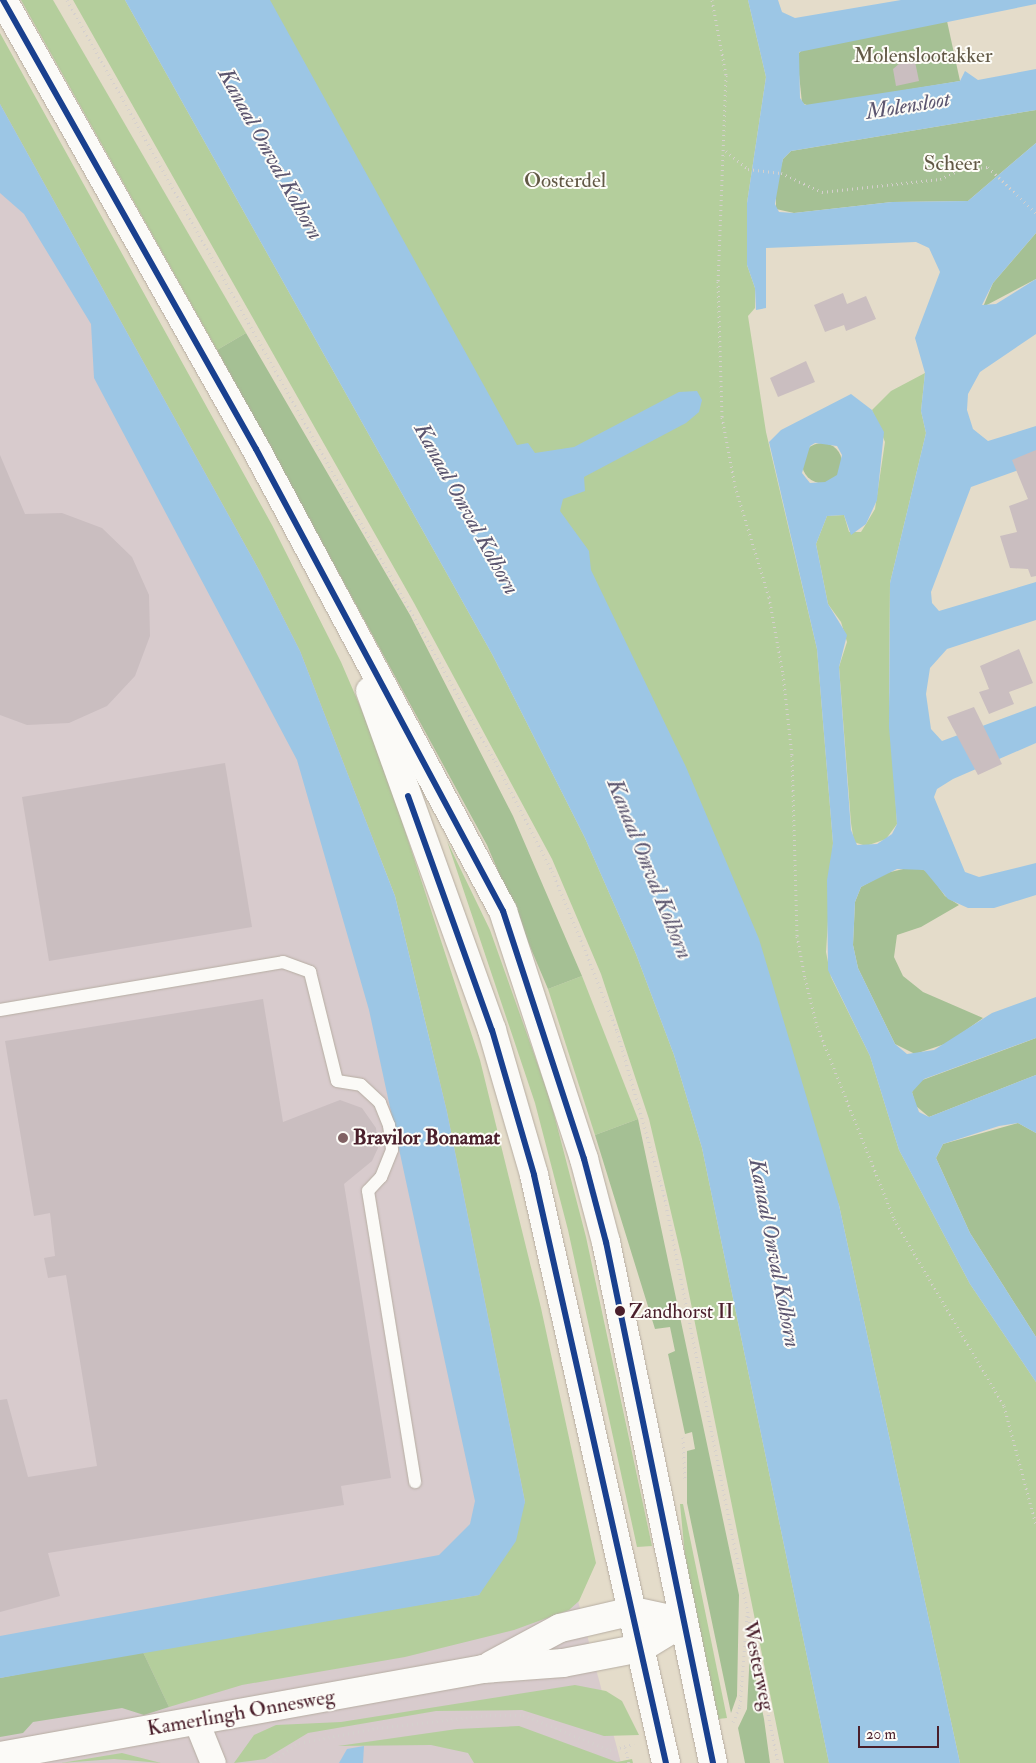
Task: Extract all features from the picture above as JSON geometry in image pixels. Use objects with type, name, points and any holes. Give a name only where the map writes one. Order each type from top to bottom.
[{"type":"main road","points":[[3,0],[256,448],[503,911],[581,1150],[606,1242],[684,1622],[719,1727],[713,1763]]},
{"type":"main road","points":[[342,612],[503,1066],[534,1175],[663,1751]]},
{"type":"main road","name":"Kamerlingh Onnesweg","points":[[483,1670],[560,1628],[632,1611],[684,1622]]},
{"type":"main road","name":"Kamerlingh Onnesweg","points":[[0,1756],[483,1670],[563,1663],[640,1648],[684,1622]]},
{"type":"street","points":[[196,1721],[198,1763]]},
{"type":"street","points":[[196,1721],[212,1763]]},
{"type":"lane","points":[[0,1010],[283,962],[310,972],[337,1081],[361,1085],[380,1103],[390,1125],[392,1150],[381,1177],[368,1191],[415,1482]]},
{"type":"path","points":[[712,0],[726,75],[726,151],[718,281],[722,417],[735,486],[769,597],[783,674],[792,755],[797,936],[804,978],[821,1035],[894,1219],[1004,1406],[1036,1525]]},
{"type":"path","points":[[726,151],[748,169],[781,173],[822,192],[940,179],[961,169],[996,170],[1036,213]]},
{"type":"path","name":"Westerweg","points":[[736,1717],[747,1612],[778,1763]]},
{"type":"path","name":"Kamerlingh Onnesweg","points":[[271,1763],[299,1743],[377,1728],[490,1715],[523,1715],[610,1750],[625,1746],[663,1751]]},
{"type":"path","points":[[625,1746],[628,1763]]},
{"type":"shaded area","points":[[0,66],[335,686],[621,1763],[0,1763]]},
{"type":"green space","points":[[21,0],[53,0],[246,333],[217,350]]},
{"type":"green space","points":[[73,0],[125,0],[492,654],[585,838],[636,954],[674,1055],[702,1148],[829,1763],[784,1763],[682,1259],[649,1119],[601,974],[552,859],[414,603]]},
{"type":"green space","name":"Oosterdel","points":[[266,0],[748,0],[766,77],[747,203],[747,265],[755,288],[755,308],[748,316],[766,432],[817,649],[833,843],[826,952],[831,977],[870,1056],[899,1150],[970,1284],[1036,1382],[1036,1763],[960,1763],[839,1205]]},
{"type":"green space","name":"Molenslootakker","points":[[947,21],[960,81],[809,106],[802,103],[797,55],[803,49]]},
{"type":"green space","points":[[0,33],[272,525],[341,662],[378,748],[480,1060],[541,1308],[596,1563],[579,1601],[569,1610],[514,1630],[405,1657],[242,1685],[169,1707],[142,1650],[479,1595],[525,1502],[447,1112],[395,896],[300,651],[259,570],[0,104]]},
{"type":"green space","name":"Scheer","points":[[1036,110],[1036,143],[968,201],[892,202],[794,213],[776,209],[776,185],[783,159],[791,151]]},
{"type":"green space","points":[[1036,233],[1036,279],[983,307],[993,283]]},
{"type":"green space","points":[[246,333],[410,615],[513,816],[582,976],[548,989],[487,845],[217,350]]},
{"type":"green space","points":[[925,373],[921,411],[926,433],[890,583],[889,692],[897,824],[886,839],[866,846],[854,842],[851,823],[839,667],[847,642],[841,622],[828,604],[816,544],[827,516],[844,515],[849,532],[861,532],[875,509],[885,442],[872,410],[891,391]]},
{"type":"green space","points":[[826,443],[833,446],[839,452],[842,463],[841,471],[833,480],[826,483],[818,483],[811,480],[803,471],[802,459],[805,452],[814,444]]},
{"type":"green space","points":[[447,841],[490,930],[550,1099],[586,1237],[652,1546],[637,1547],[568,1230],[535,1103]]},
{"type":"green space","points":[[912,867],[927,871],[945,896],[959,905],[921,927],[897,935],[894,957],[903,976],[923,992],[983,1018],[948,1043],[915,1054],[895,1044],[858,968],[853,945],[855,902],[861,887],[886,873]]},
{"type":"green space","points":[[582,976],[638,1119],[595,1135],[548,989]]},
{"type":"green space","points":[[1036,1038],[1036,1075],[929,1117],[916,1106],[912,1092],[917,1082]]},
{"type":"green space","points":[[638,1119],[739,1595],[737,1696],[731,1713],[687,1503],[687,1451],[695,1449],[692,1432],[685,1434],[668,1354],[675,1351],[670,1327],[655,1329],[595,1135]]},
{"type":"green space","points":[[1018,1123],[1036,1133],[1036,1337],[970,1233],[936,1158],[943,1144]]},
{"type":"green space","points":[[680,1504],[683,1504],[727,1718],[718,1719],[686,1566]]},
{"type":"green space","points":[[142,1650],[169,1707],[144,1715],[122,1708],[33,1722],[23,1733],[0,1737],[0,1678]]},
{"type":"green space","points":[[750,1651],[764,1719],[770,1763],[745,1763],[738,1728],[747,1709]]},
{"type":"green space","points":[[575,1685],[606,1691],[622,1701],[639,1735],[604,1736],[522,1710],[436,1711],[308,1733],[265,1759],[234,1763],[254,1735],[276,1725],[341,1722]]},
{"type":"green space","points":[[519,1726],[617,1762],[632,1759],[633,1763],[474,1763],[468,1753],[431,1745],[338,1746],[457,1729]]},
{"type":"green space","points":[[122,1753],[161,1763],[114,1759],[61,1763]]},
{"type":"water","name":"Kanaal Omval Kolhorn","points":[[125,0],[270,0],[517,445],[528,443],[535,453],[574,447],[679,392],[697,391],[702,400],[699,412],[686,423],[584,477],[585,491],[563,499],[560,511],[589,551],[591,570],[686,767],[759,939],[839,1205],[960,1763],[829,1763],[702,1148],[674,1055],[636,954],[585,838],[492,654]]},
{"type":"water","name":"Molensloot","points":[[748,0],[778,0],[782,12],[795,18],[901,0],[1036,0],[1036,4],[799,52],[800,98],[805,105],[960,81],[965,71],[978,80],[1036,69],[1036,110],[791,151],[783,159],[775,204],[779,212],[794,213],[892,202],[968,201],[1036,143],[1036,233],[993,283],[982,305],[996,304],[1036,279],[1036,334],[980,372],[968,394],[967,410],[973,429],[988,441],[1036,426],[1036,464],[971,487],[931,592],[932,603],[939,611],[1036,582],[1036,620],[947,649],[930,668],[926,694],[931,729],[942,741],[1036,706],[1036,743],[953,779],[937,789],[934,797],[965,872],[979,877],[1036,863],[1036,895],[994,908],[968,908],[948,899],[924,870],[897,869],[861,887],[855,902],[853,945],[858,968],[895,1044],[907,1054],[934,1050],[992,1013],[1036,997],[1036,1038],[924,1079],[912,1092],[919,1112],[929,1117],[1036,1075],[1036,1133],[1018,1123],[999,1126],[943,1144],[936,1158],[970,1233],[1036,1337],[1036,1382],[970,1284],[899,1150],[870,1056],[828,970],[827,880],[833,843],[817,649],[769,442],[781,430],[851,394],[872,410],[884,432],[877,500],[866,524],[851,535],[844,515],[827,516],[816,544],[828,604],[847,635],[839,667],[851,830],[857,845],[877,844],[892,834],[897,824],[889,727],[890,583],[926,433],[921,411],[925,373],[915,338],[940,272],[929,248],[916,242],[766,248],[766,308],[756,310],[755,288],[747,265],[747,203],[766,77]],"holes":[[[815,443],[837,446],[842,455],[837,475],[825,482],[810,483],[802,473],[810,446]]]},
{"type":"water","points":[[0,104],[259,570],[300,651],[395,896],[447,1112],[525,1502],[516,1541],[479,1595],[0,1678],[0,1636],[439,1555],[470,1524],[475,1501],[369,1010],[297,760],[94,378],[91,324],[24,214],[0,193]]},
{"type":"water","points":[[364,1746],[363,1763],[339,1763],[347,1749]]},
{"type":"building","points":[[913,52],[919,81],[896,86],[893,69]]},
{"type":"building","points":[[843,293],[847,304],[866,296],[876,319],[846,331],[844,325],[825,332],[814,305]]},
{"type":"building","points":[[806,361],[815,382],[778,397],[770,378]]},
{"type":"building","points":[[1036,450],[1036,576],[1031,577],[1028,569],[1010,568],[1000,536],[1017,532],[1009,506],[1028,499],[1012,460]]},
{"type":"building","points":[[0,455],[25,514],[62,513],[102,528],[132,557],[149,595],[150,636],[135,676],[107,706],[69,723],[27,725],[0,715]]},
{"type":"building","points":[[1019,649],[1033,683],[1009,692],[1014,704],[989,714],[979,692],[989,689],[980,666]]},
{"type":"building","points":[[974,707],[1002,764],[978,775],[947,717]]},
{"type":"building","points":[[225,763],[252,927],[49,961],[22,797]]},
{"type":"building","points":[[263,999],[283,1122],[340,1100],[362,1108],[376,1128],[378,1148],[372,1161],[344,1184],[391,1478],[341,1486],[344,1505],[48,1553],[60,1596],[0,1612],[0,1400],[7,1399],[28,1477],[97,1466],[66,1275],[48,1278],[44,1258],[55,1256],[50,1213],[34,1216],[5,1041]]},
{"type":"transit line","points":[[3,0],[256,449],[503,911],[584,1159],[606,1242],[713,1763]]},
{"type":"transit line","points":[[408,796],[492,1030],[534,1175],[666,1763]]},
{"type":"place","name":"Bravilor Bonamat","points":[[343,1138]]},
{"type":"place","name":"Zandhorst II","points":[[620,1311]]}]
